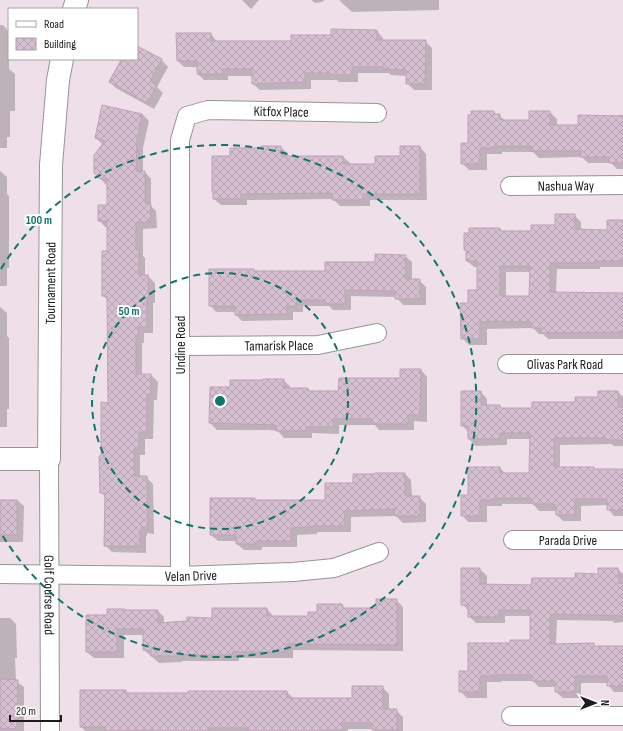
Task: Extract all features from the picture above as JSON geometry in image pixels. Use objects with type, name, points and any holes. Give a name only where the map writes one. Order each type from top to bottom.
[{"type":"street","name":"Tournament Road","points":[[49,459],[51,165],[58,80],[62,60]]},
{"type":"street","name":"Kitfox Place","points":[[187,116],[208,110],[377,113]]},
{"type":"street","name":"Undine Road","points":[[180,576],[180,140],[187,116]]},
{"type":"street","name":"Nashua Way","points":[[510,186],[623,185]]},
{"type":"street","name":"Tamarisk Place","points":[[180,346],[318,344],[377,333]]},
{"type":"street","name":"Olivas Park Road","points":[[507,364],[623,364]]},
{"type":"street","points":[[0,459],[49,459]]},
{"type":"street","name":"Golf Course Road","points":[[49,459],[50,731]]},
{"type":"street","name":"Parada Drive","points":[[513,540],[623,540]]},
{"type":"street","name":"Velan Drive","points":[[0,574],[180,576],[293,572],[334,568],[380,552]]},
{"type":"street","points":[[511,716],[623,716]]},
{"type":"building","points":[[331,29],[377,30],[377,40],[426,40],[425,84],[406,84],[406,70],[384,69],[384,67],[352,67],[352,75],[305,73],[305,82],[252,84],[252,69],[222,69],[222,74],[197,74],[197,61],[177,61],[176,33],[211,33],[211,41],[291,41],[291,35],[331,35]]},
{"type":"building","points":[[138,47],[162,59],[150,81],[157,85],[147,103],[109,82],[121,60],[138,60]]},
{"type":"building","points":[[102,105],[142,114],[137,140],[136,171],[145,171],[145,203],[150,203],[151,205],[150,222],[136,222],[136,250],[139,250],[139,275],[148,275],[149,297],[147,297],[147,327],[138,327],[138,336],[136,336],[136,374],[151,374],[151,394],[147,394],[147,432],[139,432],[139,448],[134,448],[134,476],[147,476],[148,527],[141,527],[140,546],[104,546],[105,493],[100,493],[99,456],[101,456],[101,402],[108,403],[107,296],[102,296],[102,251],[107,251],[107,221],[98,221],[98,205],[107,205],[107,179],[100,179],[94,173],[94,155],[105,141],[95,138]]},
{"type":"building","points":[[471,111],[494,111],[494,114],[500,114],[500,120],[529,120],[529,111],[550,111],[550,125],[578,125],[578,115],[623,116],[623,163],[609,163],[609,157],[580,157],[581,151],[531,151],[532,146],[495,146],[495,148],[480,148],[480,164],[461,164],[461,143],[468,143],[468,115],[471,115]]},
{"type":"building","points":[[261,146],[281,146],[281,156],[343,156],[343,164],[375,164],[375,156],[400,156],[400,146],[420,146],[420,194],[363,194],[363,200],[332,200],[332,193],[241,194],[241,199],[213,199],[212,156],[230,156],[230,148],[261,148]]},
{"type":"building","points":[[555,214],[575,214],[575,229],[607,230],[607,220],[623,220],[623,261],[594,261],[594,263],[550,263],[550,292],[623,293],[623,332],[541,333],[541,328],[531,328],[531,322],[495,321],[480,322],[480,339],[461,339],[460,303],[468,303],[468,290],[477,290],[477,261],[466,261],[466,250],[464,250],[464,233],[469,233],[469,228],[500,228],[500,231],[531,231],[531,225],[555,225]],"holes":[[[500,266],[530,266],[529,296],[500,296]]]},
{"type":"building","points":[[375,254],[406,255],[405,279],[420,279],[420,299],[395,299],[395,291],[345,290],[345,304],[325,304],[325,300],[297,300],[297,306],[287,306],[287,314],[235,315],[235,306],[209,306],[209,269],[254,269],[254,271],[325,271],[325,262],[375,262]]},
{"type":"building","points":[[400,369],[421,369],[420,415],[408,415],[408,424],[372,424],[372,419],[333,419],[333,427],[306,427],[306,431],[276,431],[276,425],[209,423],[210,387],[230,387],[230,380],[284,379],[284,388],[308,388],[308,391],[338,391],[339,378],[400,378]]},
{"type":"building","points":[[461,391],[481,391],[481,405],[500,405],[500,408],[532,408],[532,402],[575,402],[575,397],[598,397],[598,391],[618,391],[618,407],[623,407],[623,440],[606,440],[606,438],[554,438],[554,467],[623,469],[623,510],[607,510],[607,499],[575,499],[575,515],[556,515],[555,504],[532,504],[531,498],[495,498],[495,500],[480,500],[480,516],[461,516],[461,495],[468,495],[468,467],[500,467],[500,473],[529,473],[530,433],[500,433],[500,439],[468,439],[468,426],[461,426]]},
{"type":"building","points":[[405,473],[405,496],[420,496],[420,516],[395,516],[395,509],[345,511],[344,526],[311,526],[291,528],[291,541],[256,541],[256,544],[236,544],[236,535],[210,535],[210,498],[255,498],[255,500],[325,500],[325,483],[353,483],[353,474]]},
{"type":"building","points":[[0,500],[17,500],[17,535],[0,535]]},
{"type":"building","points":[[461,568],[480,568],[480,584],[531,585],[532,578],[575,578],[575,573],[598,574],[598,568],[618,568],[619,584],[623,583],[623,616],[550,614],[550,644],[594,643],[594,646],[623,646],[623,686],[607,686],[607,676],[575,676],[575,692],[555,692],[555,681],[532,681],[532,675],[495,675],[480,676],[480,692],[459,692],[459,671],[468,671],[468,643],[510,643],[510,640],[530,640],[530,610],[499,610],[499,617],[468,617],[468,605],[461,605]]},
{"type":"building","points":[[376,599],[397,599],[397,645],[287,644],[287,652],[232,652],[232,655],[151,656],[151,650],[143,650],[143,629],[117,629],[117,652],[86,652],[86,615],[107,615],[107,609],[158,610],[158,623],[187,621],[187,617],[212,618],[212,608],[267,608],[267,616],[308,616],[308,612],[317,612],[317,604],[342,604],[343,608],[376,608]]},
{"type":"building","points":[[0,679],[18,680],[17,729],[0,728]]},
{"type":"building","points":[[352,686],[383,686],[383,709],[397,709],[397,730],[372,730],[372,723],[342,723],[342,730],[322,731],[248,731],[248,728],[209,728],[209,731],[106,731],[106,727],[80,727],[80,690],[126,690],[126,693],[188,693],[188,691],[287,691],[287,698],[352,698]]}]
